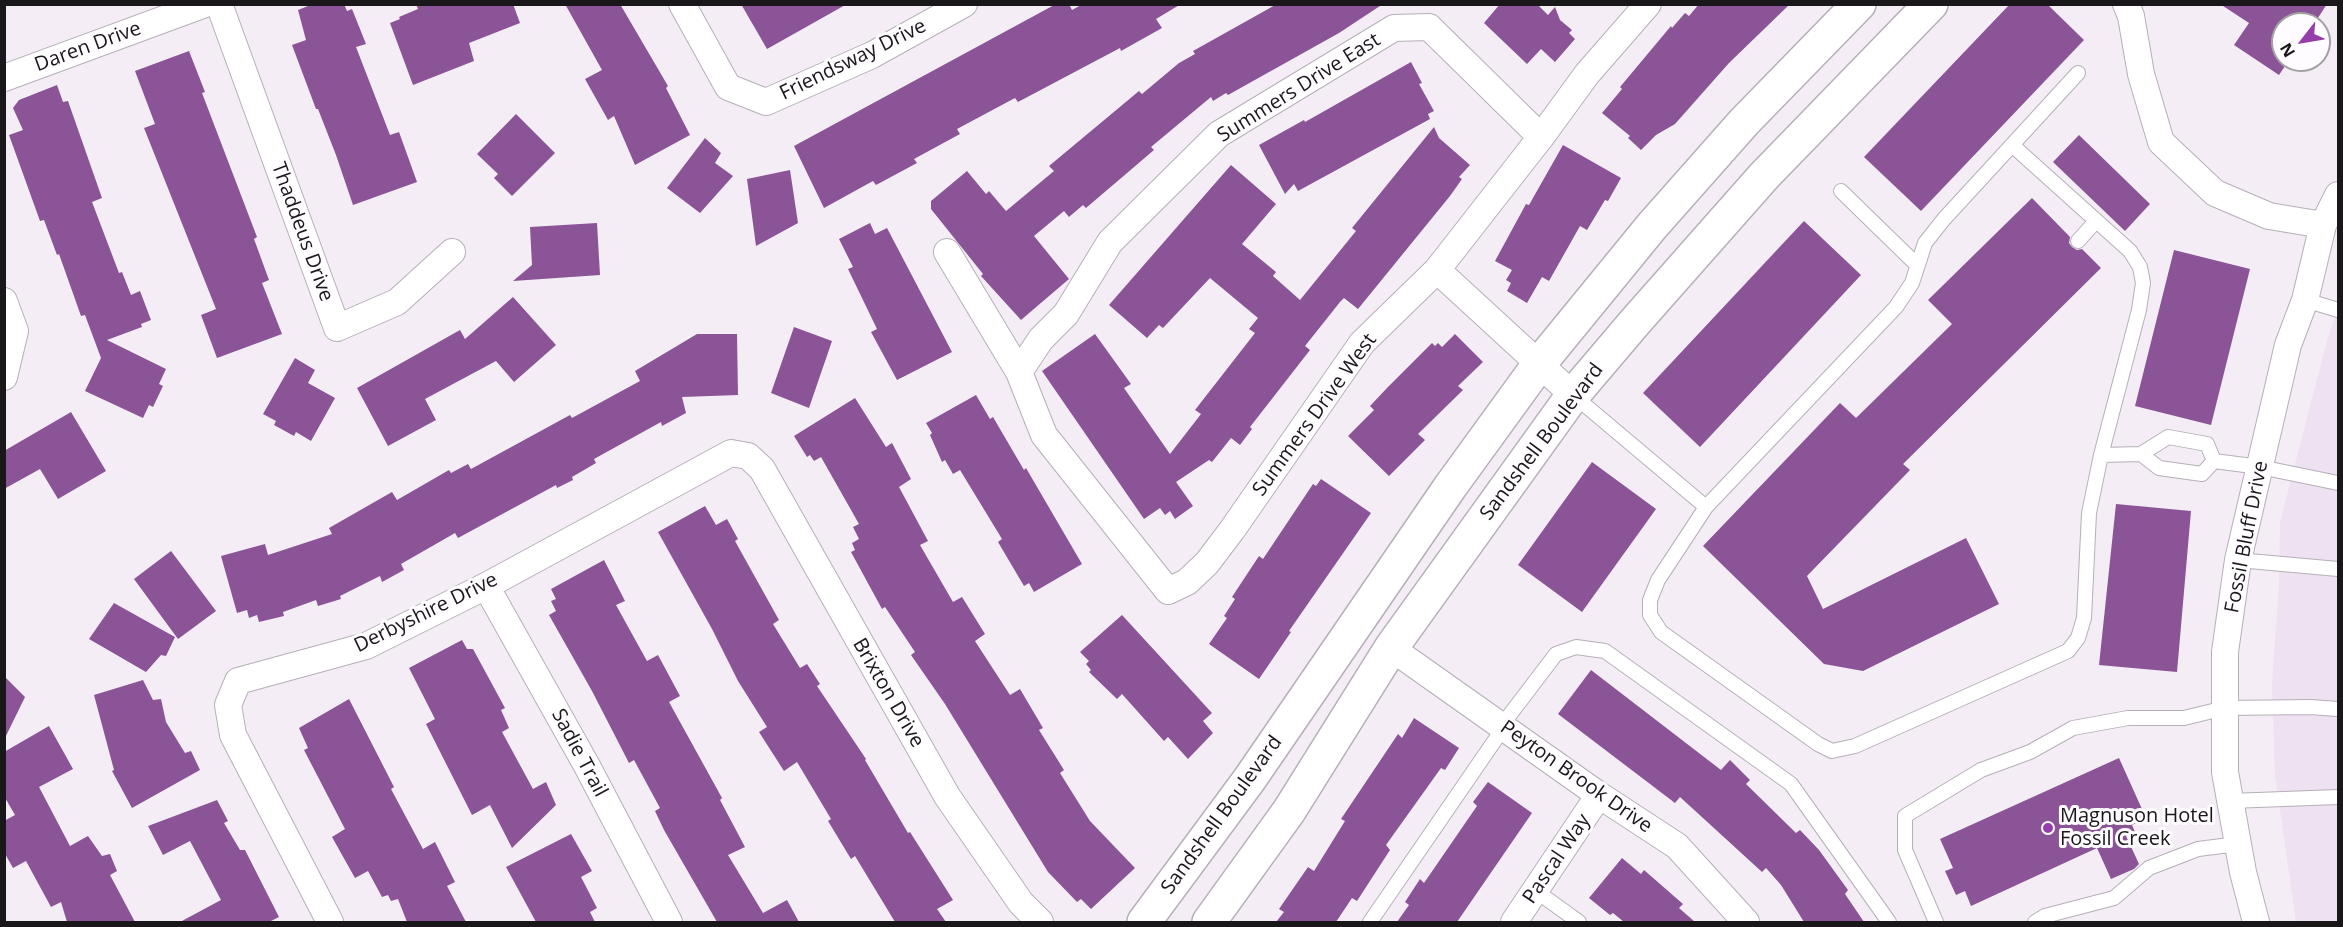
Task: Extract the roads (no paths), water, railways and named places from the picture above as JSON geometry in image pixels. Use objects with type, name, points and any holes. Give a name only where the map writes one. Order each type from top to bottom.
[{"type":"street","name":"Daren Drive","points":[[4,78],[205,4]]},
{"type":"street","name":"Thaddeus Drive","points":[[219,4],[337,328],[397,302],[452,252]]},
{"type":"street","name":"Friendsway Drive","points":[[682,4],[728,87],[766,102],[872,56],[964,4]]},
{"type":"street","points":[[1541,137],[1587,74],[1648,4]]},
{"type":"street","name":"Sandshell Boulevard","points":[[1144,922],[1249,780],[1450,487],[1540,363],[1652,226],[1744,122],[1859,4]]},
{"type":"street","name":"Sandshell Boulevard","points":[[1209,922],[1289,811],[1391,648],[1573,395],[1764,176],[1931,4]]},
{"type":"street","points":[[2126,4],[2131,16],[2141,74],[2161,142],[2215,193],[2269,216],[2323,225]]},
{"type":"street","name":"Summers Drive East","points":[[1020,372],[1041,339],[1066,314],[1110,242],[1220,134],[1394,28],[1429,27],[1541,137]]},
{"type":"street","name":"Summers Drive West","points":[[1020,372],[1044,435],[1168,591],[1187,582],[1207,562],[1232,530],[1362,343],[1437,270],[1541,137]]},
{"type":"street","name":"Fossil Bluff Drive","points":[[2256,922],[2242,872],[2225,772],[2225,652],[2238,560],[2288,345],[2305,300],[2323,225],[2338,195]]},
{"type":"street","points":[[947,252],[1020,372]]},
{"type":"street","points":[[1437,270],[1573,395]]},
{"type":"street","points":[[4,301],[15,331],[4,377]]},
{"type":"street","name":"Derbyshire Drive","points":[[330,922],[233,735],[228,705],[238,681],[366,646],[486,586],[731,453],[748,456]]},
{"type":"street","name":"Brixton Drive","points":[[748,456],[762,469],[947,796],[1021,903],[1040,922]]},
{"type":"street","name":"Sadie Trail","points":[[486,586],[581,756],[669,922]]},
{"type":"street","name":"Peyton Brook Drive","points":[[1391,648],[1599,795],[1677,846],[1746,922]]},
{"type":"street","name":"Pascal Way","points":[[1514,922],[1599,795]]},
{"type":"lane","points":[[2012,145],[2130,251],[2140,267],[2143,284],[2139,310],[2101,455],[2089,513],[2084,618],[2078,638],[2068,651],[1855,746],[1832,751],[1818,744],[1661,632],[1650,615],[1650,600],[1658,580],[1706,507],[1896,308],[1912,283],[1925,243],[1944,219],[2078,73]]},
{"type":"lane","points":[[1841,191],[1917,265]]},
{"type":"lane","points":[[2078,241],[2096,221]]},
{"type":"lane","points":[[2305,300],[2338,310]]},
{"type":"lane","points":[[1573,395],[1706,507]]},
{"type":"lane","points":[[2101,455],[2141,454],[2168,437],[2207,444],[2214,460]]},
{"type":"lane","points":[[2141,454],[2159,468],[2202,474],[2214,460]]},
{"type":"lane","points":[[2214,460],[2338,483]]},
{"type":"lane","points":[[2238,560],[2338,569]]},
{"type":"lane","points":[[1370,922],[1503,726],[1556,654],[1575,647],[1605,651],[1791,784],[1889,922]]},
{"type":"lane","points":[[1936,922],[1905,850],[1905,816],[1981,770],[2030,752],[2073,728],[2128,718],[2184,718],[2225,708],[2338,709]]},
{"type":"lane","points":[[2230,801],[2338,797]]},
{"type":"lane","points":[[2035,922],[2054,913],[2114,898],[2149,868],[2198,849],[2238,844]]},
{"type":"lane","points":[[1536,891],[1579,922]]},
{"type":"place","name":"Magnuson Hotel Fossil Creek","points":[[2048,828]]}]
